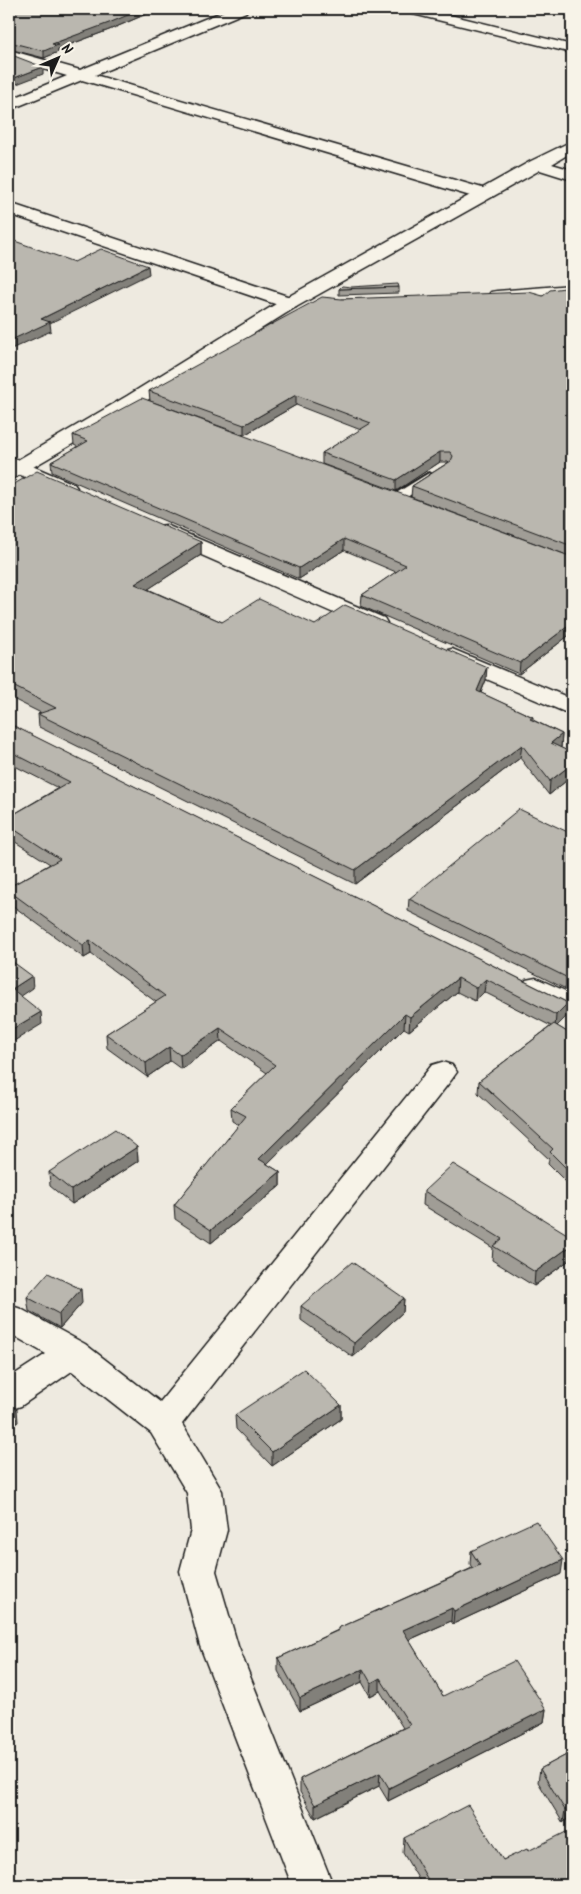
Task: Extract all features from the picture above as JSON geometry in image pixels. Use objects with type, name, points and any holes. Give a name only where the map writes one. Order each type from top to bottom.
[{"type":"street","points":[[9,105],[241,9]]},
{"type":"street","points":[[410,9],[572,49]]},
{"type":"street","points":[[9,54],[483,194]]},
{"type":"street","points":[[12,468],[134,400],[296,300],[572,146]]},
{"type":"street","points":[[537,164],[572,174]]},
{"type":"street","points":[[9,208],[296,300],[334,301]]},
{"type":"street","points":[[477,297],[572,290]]},
{"type":"street","points":[[12,468],[83,495]]},
{"type":"street","points":[[146,522],[391,629]]},
{"type":"street","points":[[436,649],[572,708]]},
{"type":"street","points":[[511,975],[572,1006]]},
{"type":"street","points":[[163,1423],[442,1072]]},
{"type":"street","points":[[9,1318],[73,1353],[163,1423],[204,1491],[209,1530],[198,1571],[219,1646],[312,1885]]},
{"type":"street","points":[[9,1396],[73,1353]]},
{"type":"lane","points":[[134,400],[152,407]]},
{"type":"lane","points":[[416,504],[392,496],[437,472]]},
{"type":"building","points":[[9,9],[142,9],[52,44],[58,45],[44,51],[9,42]]},
{"type":"building","points":[[9,54],[43,67],[9,80]]},
{"type":"building","points":[[9,239],[74,262],[101,249],[148,266],[41,319],[50,322],[9,341]]},
{"type":"building","points":[[398,284],[399,287],[339,289],[342,286]]},
{"type":"building","points":[[572,287],[572,546],[412,486],[451,461],[453,456],[450,452],[440,452],[396,480],[322,453],[371,423],[296,395],[244,425],[149,391],[322,297],[342,299],[529,292],[543,296],[550,290]]},
{"type":"building","points":[[142,398],[572,557],[572,623],[520,663],[362,595],[406,565],[344,539],[299,568],[51,462],[88,441],[73,435]]},
{"type":"building","points":[[37,471],[201,542],[135,584],[222,622],[259,599],[315,625],[345,605],[487,667],[477,691],[533,717],[530,719],[562,734],[551,743],[572,753],[572,764],[550,781],[522,745],[355,870],[38,714],[56,708],[9,684],[9,487]]},
{"type":"building","points":[[9,724],[568,1003],[556,1015],[486,979],[476,988],[458,978],[410,1017],[405,1014],[259,1159],[280,1172],[211,1230],[174,1205],[246,1116],[231,1108],[275,1065],[220,1028],[180,1055],[169,1047],[146,1063],[106,1034],[165,996],[90,940],[83,945],[9,891],[9,887],[60,859],[9,826],[9,817],[70,782],[9,751]]},
{"type":"building","points":[[519,809],[572,834],[572,980],[409,899]]},
{"type":"building","points":[[9,959],[32,976],[12,989],[41,1012],[9,1031]]},
{"type":"building","points":[[554,1024],[572,1035],[572,1174],[550,1152],[553,1149],[479,1081]]},
{"type":"building","points":[[115,1129],[137,1147],[71,1190],[49,1172]]},
{"type":"building","points":[[453,1164],[572,1237],[572,1245],[535,1272],[493,1246],[502,1239],[424,1191]]},
{"type":"building","points":[[352,1262],[404,1298],[354,1343],[301,1306]]},
{"type":"building","points":[[48,1273],[81,1289],[59,1314],[27,1297]]},
{"type":"building","points":[[304,1369],[341,1405],[272,1452],[235,1415]]},
{"type":"building","points":[[9,1403],[17,1409],[9,1415]]},
{"type":"building","points":[[536,1521],[563,1560],[454,1611],[452,1608],[403,1630],[443,1696],[514,1661],[546,1709],[389,1788],[380,1773],[315,1805],[300,1779],[410,1725],[380,1678],[371,1683],[363,1669],[300,1698],[278,1658],[339,1630],[338,1628],[480,1565],[471,1551]]},
{"type":"building","points":[[572,1752],[572,1804],[565,1810],[540,1769]]},
{"type":"building","points":[[468,1805],[503,1860],[527,1849],[528,1851],[572,1829],[572,1880],[563,1885],[431,1885],[404,1838]]}]
